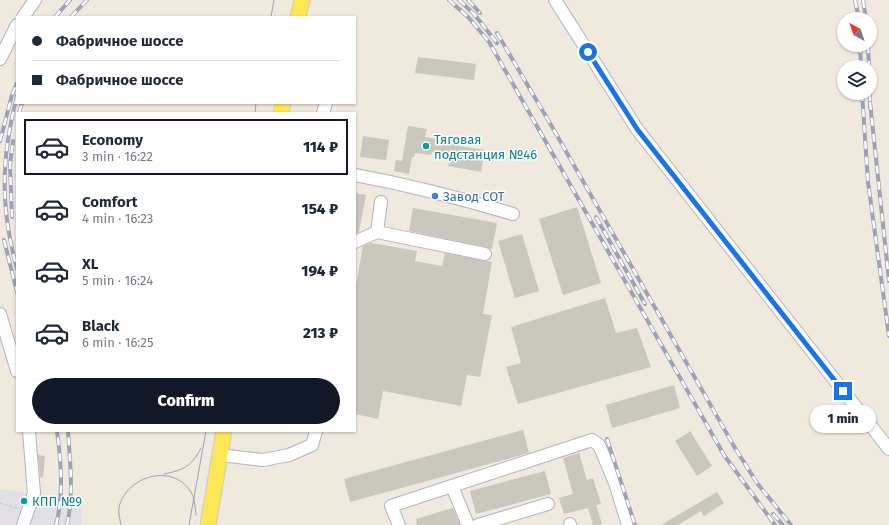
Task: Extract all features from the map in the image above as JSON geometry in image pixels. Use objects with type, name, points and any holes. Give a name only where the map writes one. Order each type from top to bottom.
[{"type":"main road","points":[[298,16],[302,0]]},
{"type":"main road","points":[[208,525],[224,432]]},
{"type":"street","points":[[24,16],[35,0]]},
{"type":"street","points":[[555,0],[637,129],[889,449]]},
{"type":"street","points":[[0,59],[16,27]]},
{"type":"street","points":[[356,175],[454,196],[513,214]]},
{"type":"street","points":[[377,232],[381,202]]},
{"type":"street","points":[[356,242],[377,232],[485,254]]},
{"type":"street","points":[[0,314],[16,368]]},
{"type":"street","points":[[23,525],[34,493],[29,432]]},
{"type":"street","points":[[220,455],[263,460],[289,455],[312,445],[316,432]]},
{"type":"street","points":[[398,525],[391,506],[592,440],[600,445],[615,483],[628,525]]},
{"type":"street","points":[[452,486],[468,525]]},
{"type":"street","points":[[478,525],[548,504]]},
{"type":"path","points":[[0,503],[14,507]]},
{"type":"shaded area","points":[[0,489],[82,501],[82,525],[0,525]]},
{"type":"building","points":[[418,57],[476,64],[474,80],[415,73]]},
{"type":"building","points":[[408,126],[427,129],[425,137],[448,141],[447,144],[485,150],[481,172],[448,166],[450,155],[432,152],[431,155],[415,153],[414,157],[412,157],[409,174],[394,171],[396,160],[402,161]]},
{"type":"building","points":[[363,136],[389,140],[386,160],[360,157]]},
{"type":"building","points":[[356,193],[366,195],[359,232],[356,234]]},
{"type":"building","points":[[577,207],[601,283],[563,295],[539,219]]},
{"type":"building","points":[[413,208],[497,223],[492,249],[409,231]]},
{"type":"building","points":[[522,234],[539,291],[515,298],[498,241]]},
{"type":"building","points":[[371,243],[417,251],[415,261],[442,266],[445,253],[492,262],[483,314],[492,315],[480,377],[467,375],[461,406],[383,391],[378,419],[356,414],[356,285],[363,246]]},
{"type":"building","points":[[605,298],[616,333],[637,328],[651,367],[518,404],[506,367],[521,363],[511,327]]},
{"type":"building","points":[[674,385],[680,408],[612,428],[606,405]]},
{"type":"building","points":[[523,430],[529,453],[350,502],[344,479]]},
{"type":"building","points":[[690,431],[712,466],[697,476],[675,441]]},
{"type":"building","points":[[579,453],[587,480],[593,478],[601,504],[596,505],[602,524],[593,525],[588,508],[564,514],[559,498],[573,494],[563,458]]},
{"type":"building","points":[[38,455],[45,456],[43,478],[40,477]]},
{"type":"building","points":[[545,471],[551,494],[476,514],[470,491]]},
{"type":"building","points":[[717,492],[724,503],[704,516],[701,511],[678,525],[661,525]]},
{"type":"building","points":[[453,508],[460,525],[417,525],[416,519]]},
{"type":"tram line","points":[[271,16],[274,0]]},
{"type":"tram line","points":[[255,112],[256,104]]},
{"type":"tram line","points":[[189,525],[206,432]]},
{"type":"tram line","points":[[164,474],[177,471],[187,466],[191,463],[201,448]]},
{"type":"tram line","points":[[121,525],[119,507],[124,496],[131,487],[141,480],[152,476],[175,478],[184,484],[193,496],[196,515]]},
{"type":"railway","points":[[56,16],[70,0]]},
{"type":"railway","points":[[72,16],[87,0]]},
{"type":"railway","points":[[449,0],[469,18],[489,42],[724,455],[775,525]]},
{"type":"railway","points":[[459,0],[474,14],[497,43]]},
{"type":"railway","points":[[468,0],[480,13]]},
{"type":"railway","points":[[855,0],[858,12]]},
{"type":"railway","points":[[863,0],[865,12]]},
{"type":"railway","points":[[497,33],[735,448],[757,483],[791,525]]},
{"type":"railway","points":[[860,52],[861,60]]},
{"type":"railway","points":[[868,52],[869,60]]},
{"type":"railway","points":[[0,141],[16,85]]},
{"type":"railway","points":[[862,100],[868,182],[889,336]]},
{"type":"railway","points":[[870,100],[870,108]]},
{"type":"railway","points":[[16,101],[5,162],[5,203],[11,246],[16,265]]},
{"type":"railway","points":[[870,102],[889,281]]},
{"type":"railway","points":[[19,112],[22,104]]},
{"type":"railway","points":[[12,217],[10,165],[13,141]]},
{"type":"railway","points":[[596,217],[645,304]]},
{"type":"railway","points":[[4,240],[16,288]]},
{"type":"railway","points":[[56,525],[59,513],[61,490],[61,466],[57,432]]},
{"type":"railway","points":[[67,525],[71,490],[68,432]]},
{"type":"railway","points":[[607,439],[635,525]]},
{"type":"railway","points":[[773,514],[783,525]]},
{"type":"place","name":"Тяговая подстанция №46","points":[[426,146]]},
{"type":"place","name":"Завод СОТ","points":[[435,196]]},
{"type":"place","name":"КПП №9","points":[[24,501]]},
{"type":"route","points":[[588,52],[637,129],[843,391]]}]
